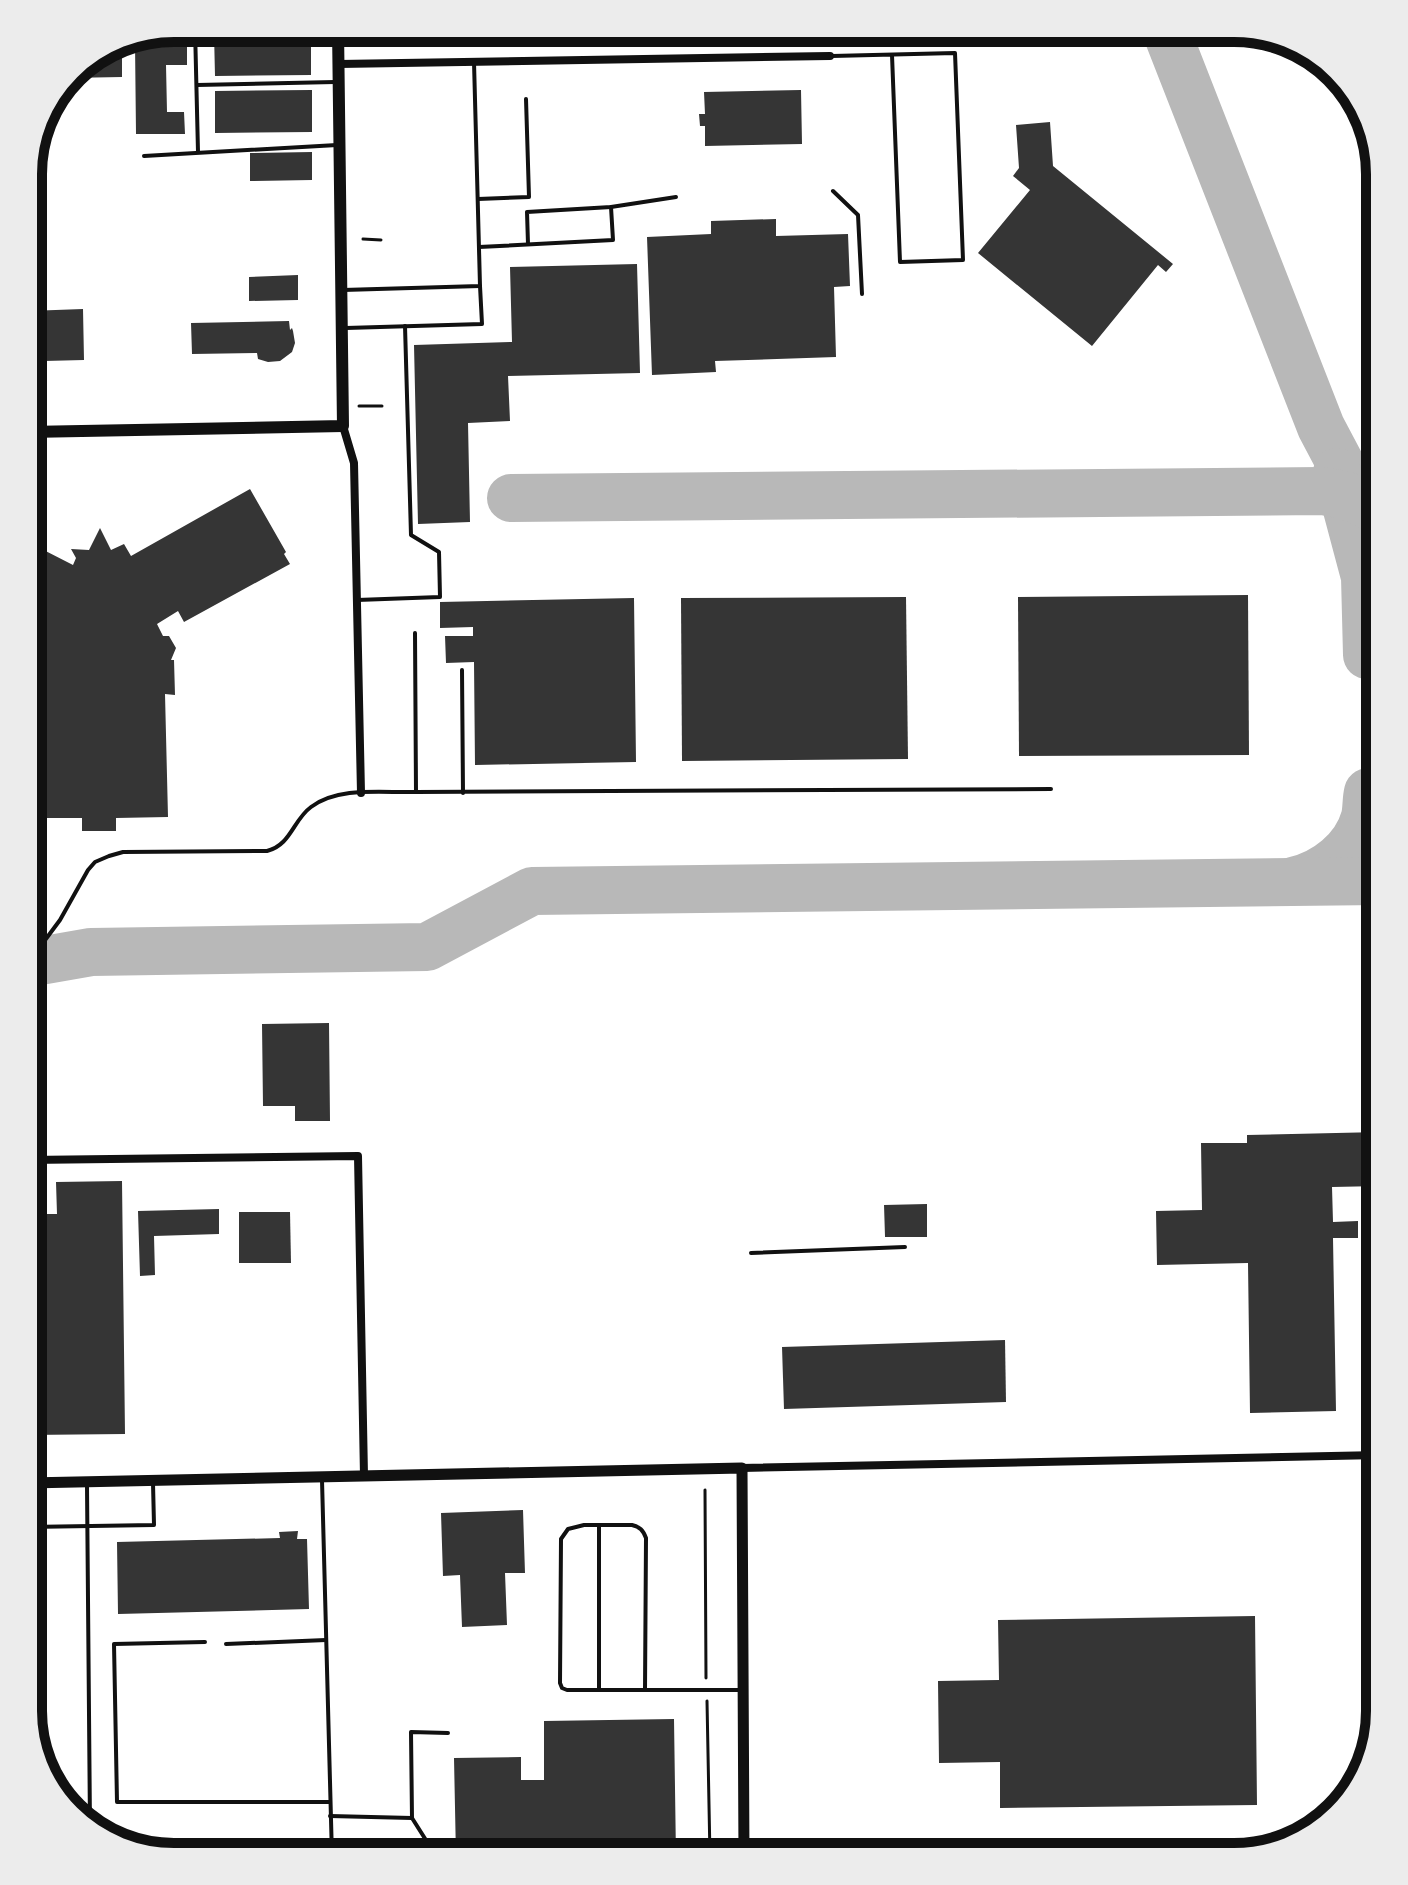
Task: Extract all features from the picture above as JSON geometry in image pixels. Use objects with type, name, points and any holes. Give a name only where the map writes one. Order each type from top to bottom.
[{"type":"main road","points":[[42,432],[343,426],[338,42]]},
{"type":"street","points":[[339,64],[830,56]]},
{"type":"street","points":[[343,426],[354,463],[361,793]]},
{"type":"street","points":[[42,1160],[358,1156],[364,1476]]},
{"type":"street","points":[[42,1483],[1366,1455]]},
{"type":"street","points":[[742,1468],[744,1843]]},
{"type":"lane","points":[[195,42],[198,152]]},
{"type":"lane","points":[[830,56],[955,53],[963,260],[900,262],[892,55]]},
{"type":"lane","points":[[341,328],[482,324],[474,62]]},
{"type":"lane","points":[[197,85],[338,82]]},
{"type":"lane","points":[[478,199],[529,197],[526,99]]},
{"type":"lane","points":[[144,156],[339,145]]},
{"type":"lane","points":[[833,191],[858,215],[862,294]]},
{"type":"lane","points":[[528,244],[527,212],[611,207],[676,197]]},
{"type":"lane","points":[[479,247],[613,240],[611,207]]},
{"type":"lane","points":[[340,290],[480,286]]},
{"type":"lane","points":[[357,600],[440,597],[439,552],[411,535],[405,326]]},
{"type":"lane","points":[[415,633],[416,792]]},
{"type":"lane","points":[[462,670],[463,793]]},
{"type":"lane","points":[[42,944],[95,862],[123,852],[267,851],[278,848],[312,806],[335,795],[1051,789]]},
{"type":"lane","points":[[751,1253],[905,1247]]},
{"type":"lane","points":[[322,1477],[331,1843]]},
{"type":"lane","points":[[42,1527],[154,1525],[153,1480]]},
{"type":"lane","points":[[87,1482],[90,1812]]},
{"type":"lane","points":[[599,1525],[599,1690]]},
{"type":"lane","points":[[645,1690],[646,1538],[643,1531],[638,1527],[574,1526],[561,1539],[562,1688],[567,1690],[645,1690],[706,1690],[743,1690]]},
{"type":"lane","points":[[226,1644],[326,1640]]},
{"type":"lane","points":[[205,1642],[114,1644],[117,1802],[330,1802]]},
{"type":"lane","points":[[428,1843],[412,1818],[411,1732],[448,1733]]},
{"type":"lane","points":[[330,1816],[412,1818]]},
{"type":"path","points":[[363,239],[381,240]]},
{"type":"path","points":[[343,406],[382,406]]},
{"type":"path","points":[[705,1490],[710,1843]]},
{"type":"building","points":[[214,42],[311,42],[311,75],[215,76]]},
{"type":"building","points":[[166,43],[187,43],[187,65],[166,65],[167,112],[184,112],[185,134],[136,134],[135,49]]},
{"type":"building","points":[[122,53],[122,77],[85,78],[101,64]]},
{"type":"building","points":[[312,90],[312,132],[215,133],[215,91]]},
{"type":"building","points":[[801,90],[802,144],[705,146],[705,126],[700,126],[699,114],[705,114],[704,92]]},
{"type":"building","points":[[1050,122],[1053,166],[1173,264],[1166,272],[1158,265],[1092,346],[978,253],[1030,190],[1013,176],[1019,168],[1016,125]]},
{"type":"building","points":[[312,152],[312,180],[250,181],[250,153]]},
{"type":"building","points":[[776,219],[776,236],[848,234],[850,286],[834,287],[836,357],[715,361],[716,372],[652,375],[647,237],[711,234],[711,221]]},
{"type":"building","points":[[637,264],[640,373],[508,376],[510,421],[468,423],[470,522],[418,524],[414,345],[512,342],[510,267]]},
{"type":"building","points":[[298,275],[298,300],[249,301],[249,277]]},
{"type":"building","points":[[83,309],[84,360],[44,361],[44,376],[42,376],[42,310]]},
{"type":"building","points":[[289,321],[295,343],[292,352],[280,361],[258,359],[257,353],[192,354],[191,323]]},
{"type":"building","points":[[250,489],[290,564],[184,622],[178,611],[157,624],[163,636],[169,636],[176,648],[171,660],[174,660],[175,695],[165,694],[168,817],[116,818],[116,831],[82,831],[82,818],[42,818],[42,549],[73,565],[76,558],[71,549],[89,550],[100,528],[111,550],[124,544],[131,556]]},
{"type":"building","points":[[1248,595],[1249,755],[1019,756],[1018,597]]},
{"type":"building","points":[[906,597],[908,759],[682,761],[681,598]]},
{"type":"building","points":[[634,598],[636,762],[475,765],[474,662],[446,663],[445,636],[473,636],[473,627],[440,628],[440,602]]},
{"type":"building","points":[[329,1023],[330,1121],[295,1121],[295,1106],[263,1106],[262,1024]]},
{"type":"building","points":[[1366,1132],[1366,1186],[1332,1187],[1333,1222],[1358,1221],[1358,1238],[1333,1238],[1336,1411],[1250,1413],[1248,1263],[1157,1265],[1156,1211],[1202,1210],[1201,1143],[1247,1143],[1247,1135]]},
{"type":"building","points":[[122,1181],[125,1434],[42,1435],[42,1214],[57,1214],[56,1182]]},
{"type":"building","points":[[927,1204],[927,1237],[885,1237],[884,1205]]},
{"type":"building","points":[[219,1209],[219,1234],[154,1236],[155,1275],[140,1276],[138,1211]]},
{"type":"building","points":[[239,1212],[290,1212],[291,1263],[239,1263]]},
{"type":"building","points":[[1005,1340],[1006,1402],[784,1409],[782,1347]]},
{"type":"building","points":[[523,1510],[525,1573],[505,1573],[507,1625],[462,1627],[460,1575],[443,1576],[441,1513]]},
{"type":"building","points":[[298,1531],[297,1539],[307,1539],[309,1609],[118,1614],[117,1542],[280,1538],[279,1532]]},
{"type":"building","points":[[1255,1616],[1257,1805],[1000,1808],[1000,1762],[939,1763],[938,1681],[999,1680],[998,1620]]},
{"type":"building","points":[[674,1719],[676,1843],[456,1843],[454,1758],[521,1757],[521,1780],[544,1780],[544,1721]]},
{"type":"taxiway","points":[[1170,42],[1321,427],[1349,480],[1366,499]]},
{"type":"taxiway","points":[[1337,472],[1365,577],[1366,616]]},
{"type":"taxiway","points":[[511,498],[1322,491],[1366,504]]},
{"type":"taxiway","points":[[1293,881],[1316,873],[1338,859],[1361,829],[1366,809]]},
{"type":"taxiway","points":[[42,961],[91,952],[427,947],[532,891],[1366,881]]}]
